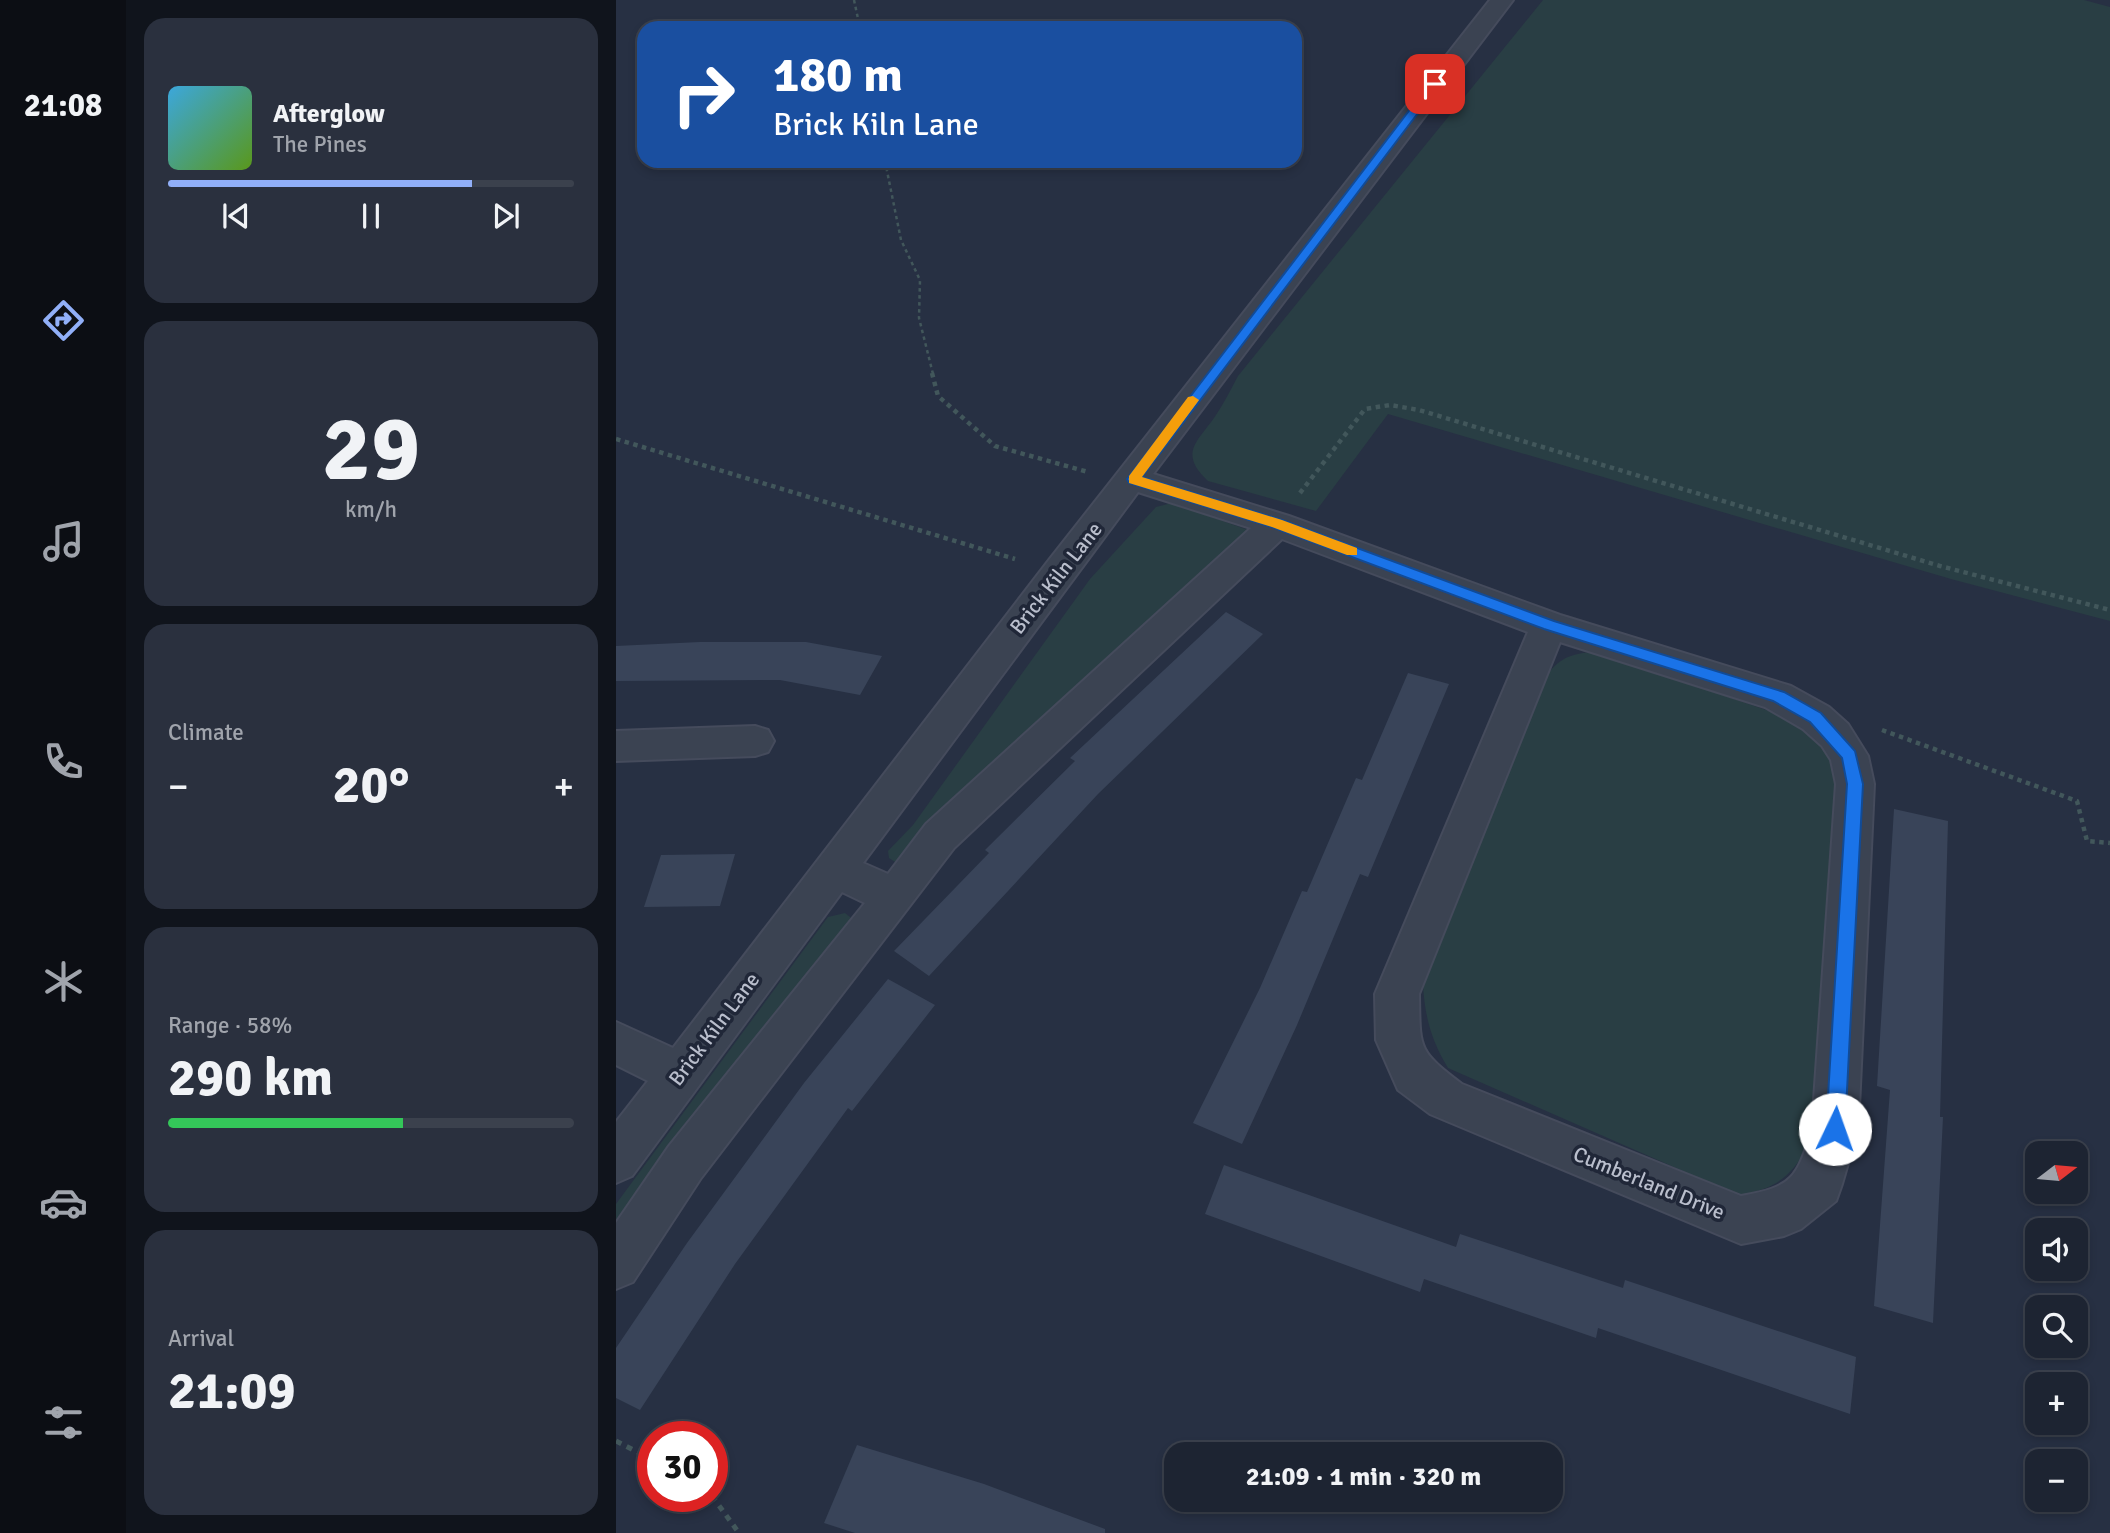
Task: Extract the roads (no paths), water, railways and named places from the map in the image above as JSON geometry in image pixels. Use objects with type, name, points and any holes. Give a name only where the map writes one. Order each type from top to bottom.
[{"type":"street","name":"Brick Kiln Lane","points":[[616,1160],[834,869],[1300,258],[1502,0]]},
{"type":"street","name":"Cumberland Drive","points":[[1133,479],[1277,524],[1549,625],[1778,696],[1816,718],[1835,736],[1849,755],[1855,784],[1835,1129],[1819,1184],[1784,1212],[1741,1220],[1446,1099],[1414,1075],[1398,1040],[1397,994],[1549,625]]},
{"type":"street","points":[[616,1265],[685,1162],[895,897],[940,836],[1277,524]]},
{"type":"street","points":[[616,746],[755,741]]},
{"type":"street","points":[[834,869],[895,897]]},
{"type":"street","points":[[616,1043],[680,1074]]}]
